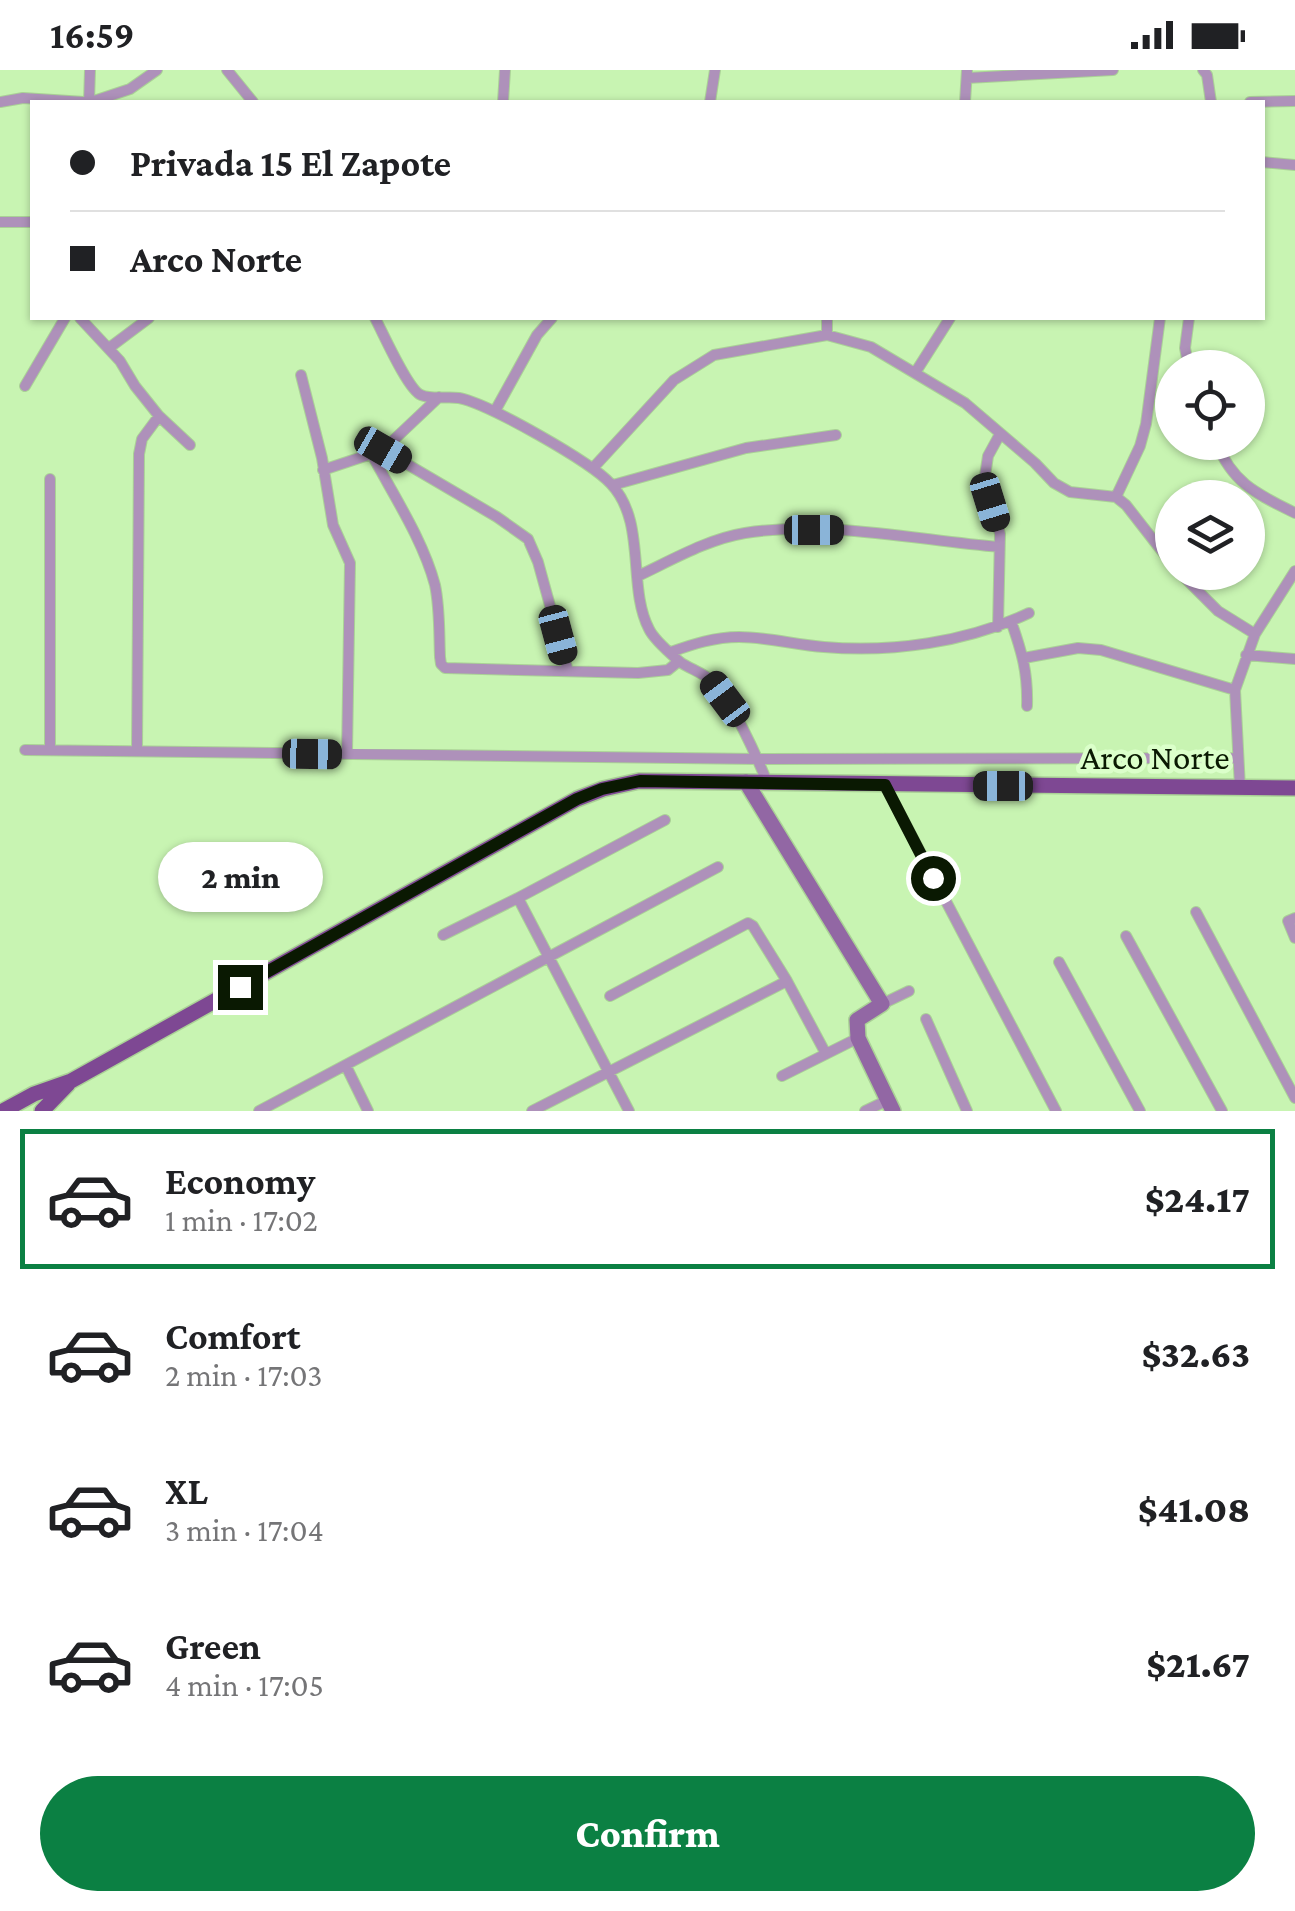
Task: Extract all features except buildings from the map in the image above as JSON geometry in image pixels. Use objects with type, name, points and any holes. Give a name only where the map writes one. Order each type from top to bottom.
[{"type":"main road","name":"Arco Norte","points":[[5,1110],[71,1081],[577,799],[602,789],[640,781],[1295,788]]},
{"type":"main road","points":[[746,782],[882,1004],[857,1020],[858,1038],[891,1105]]},
{"type":"main road","name":"Arco Norte","points":[[42,1111],[71,1081]]},
{"type":"street","points":[[88,100],[90,70]]},
{"type":"street","points":[[94,100],[130,88],[157,70]]},
{"type":"street","points":[[227,70],[251,100]]},
{"type":"street","points":[[503,100],[505,70]]},
{"type":"street","points":[[710,100],[715,70]]},
{"type":"street","points":[[965,100],[967,74],[1114,70]]},
{"type":"street","points":[[1203,70],[1210,100]]},
{"type":"street","points":[[0,102],[23,98],[56,100]]},
{"type":"street","points":[[1265,102],[1295,101]]},
{"type":"street","points":[[1265,162],[1295,164]]},
{"type":"street","points":[[0,222],[30,222]]},
{"type":"street","points":[[24,386],[64,320]]},
{"type":"street","points":[[82,320],[109,348],[159,416],[190,445]]},
{"type":"street","points":[[109,348],[146,320]]},
{"type":"street","points":[[376,320],[410,386],[421,396],[460,398],[495,412],[592,468],[613,485],[630,514],[642,606],[649,630],[675,657],[712,682],[725,699],[767,782]]},
{"type":"street","points":[[495,412],[550,320]]},
{"type":"street","points":[[827,320],[827,334]]},
{"type":"street","points":[[915,374],[949,320]]},
{"type":"street","points":[[1116,498],[1146,424],[1160,320]]},
{"type":"street","points":[[1186,350],[1189,320]]},
{"type":"street","points":[[592,468],[674,380],[714,355],[827,334],[871,347],[965,403],[1054,483],[1070,492],[1116,498],[1155,543]]},
{"type":"street","points":[[301,375],[332,524],[350,563],[347,754]]},
{"type":"street","points":[[323,470],[378,452],[439,397]]},
{"type":"street","points":[[137,751],[139,454],[142,439],[159,416]]},
{"type":"street","points":[[998,627],[1000,534],[985,476],[988,456],[1000,434]]},
{"type":"street","points":[[613,485],[746,448],[836,435]]},
{"type":"street","points":[[378,452],[497,517],[528,539],[568,671]]},
{"type":"street","points":[[378,452],[434,585],[441,664],[445,668],[659,672],[668,670],[675,657],[698,642],[738,637],[826,648],[943,642],[998,627],[1029,613]]},
{"type":"street","points":[[1224,460],[1246,487],[1295,514]]},
{"type":"street","points":[[50,478],[50,750]]},
{"type":"street","points":[[638,576],[714,542],[743,534],[788,530],[841,530],[1000,547]]},
{"type":"street","points":[[1240,788],[1235,690],[1255,634],[1295,570]]},
{"type":"street","points":[[1197,590],[1218,611],[1255,634]]},
{"type":"street","points":[[1011,621],[1024,658],[1027,706]]},
{"type":"street","points":[[1024,658],[1078,648],[1101,650],[1235,690]]},
{"type":"street","points":[[1246,656],[1295,659]]},
{"type":"street","points":[[25,750],[758,759],[1237,758]]},
{"type":"street","points":[[885,785],[1056,1111]]},
{"type":"street","points":[[443,935],[665,820]]},
{"type":"street","points":[[259,1111],[278,1107],[346,1066],[718,867]]},
{"type":"street","points":[[518,898],[630,1111]]},
{"type":"street","points":[[1196,912],[1295,1098]]},
{"type":"street","points":[[1295,918],[1288,922],[1295,938]]},
{"type":"street","points":[[610,996],[748,924],[753,926],[826,1054]]},
{"type":"street","points":[[1126,936],[1222,1111]]},
{"type":"street","points":[[1059,962],[1140,1111]]},
{"type":"street","points":[[532,1111],[786,981]]},
{"type":"street","points":[[882,1004],[909,991]]},
{"type":"street","points":[[926,1019],[967,1111]]},
{"type":"street","points":[[782,1076],[858,1038]]},
{"type":"street","points":[[346,1066],[368,1111]]},
{"type":"street","points":[[865,1111],[891,1105]]},
{"type":"route","points":[[240,987],[577,799],[640,781],[885,785],[933,878]]}]
